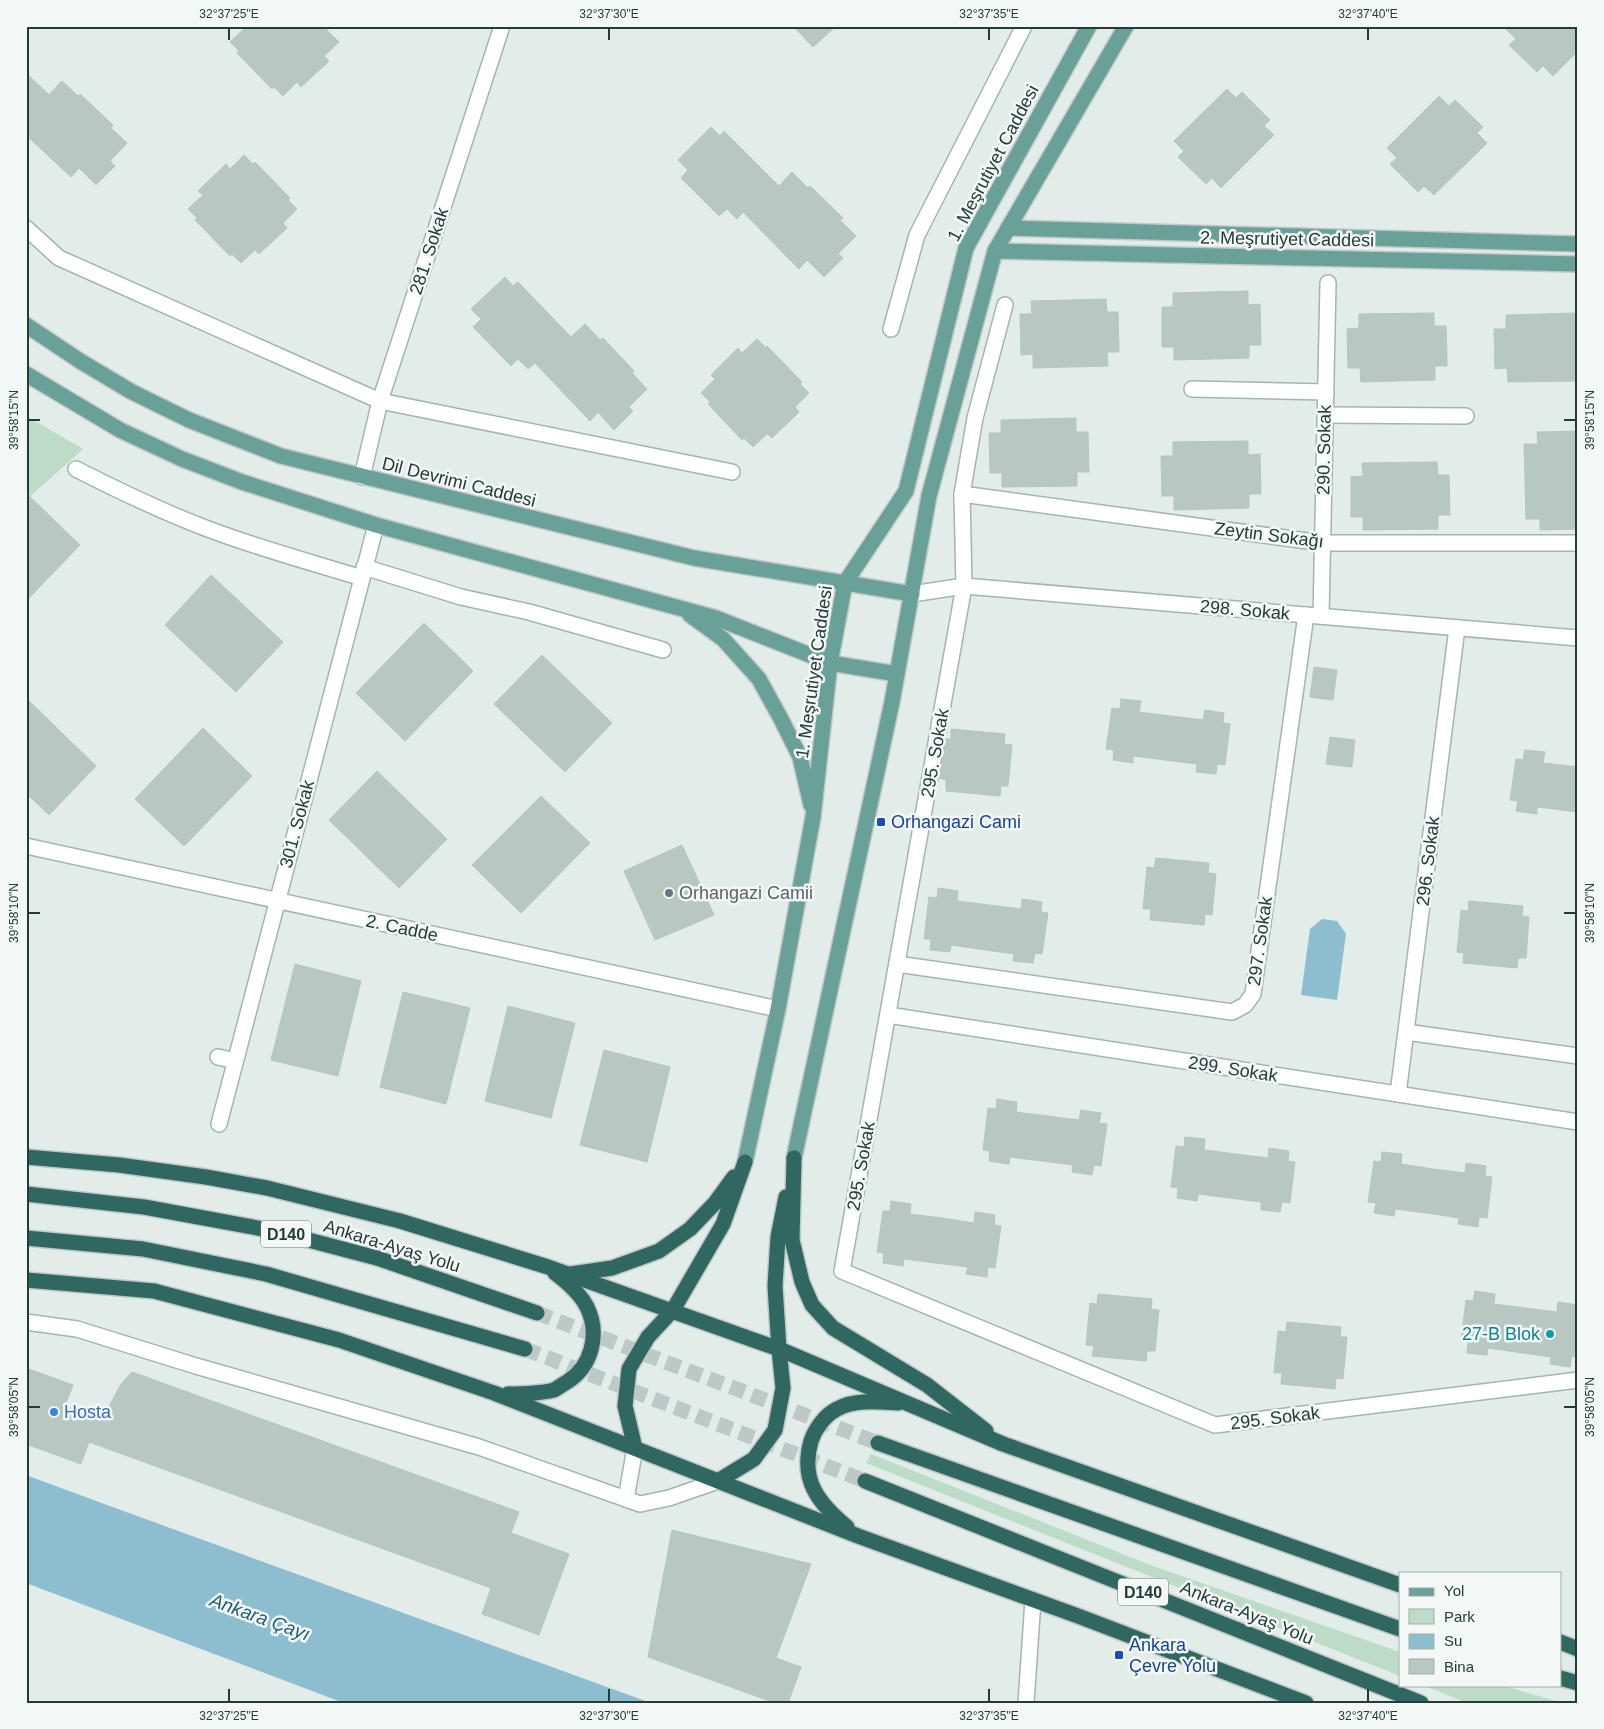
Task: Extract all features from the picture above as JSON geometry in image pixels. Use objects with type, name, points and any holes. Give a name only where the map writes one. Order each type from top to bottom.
[{"type":"highway","points":[[26,1158],[119,1165],[206,1177],[267,1188],[400,1221],[548,1267],[779,1349],[1003,1444],[1399,1586]]},
{"type":"highway","points":[[718,1481],[754,1459],[775,1430],[783,1388],[775,1286],[778,1237],[794,1158]]},
{"type":"highway","points":[[794,1158],[792,1240],[802,1282],[812,1305],[833,1328],[927,1385],[1003,1444]]},
{"type":"highway","points":[[569,1275],[612,1268],[659,1252],[690,1229],[703,1216],[745,1162]]},
{"type":"highway","points":[[635,1448],[624,1406],[629,1369],[648,1338],[673,1310],[723,1224],[745,1162]]},
{"type":"highway","name":"Ankara-Ayaş Yolu","points":[[26,1194],[144,1207],[274,1230],[377,1258],[537,1313]]},
{"type":"highway","name":"D140","points":[[26,1238],[143,1249],[266,1274],[525,1349]]},
{"type":"highway","points":[[494,1393],[529,1395],[555,1389],[578,1375],[590,1356],[594,1331],[587,1306],[570,1285],[548,1267]]},
{"type":"highway","points":[[26,1280],[154,1291],[339,1340],[494,1393],[858,1536],[1306,1703]]},
{"type":"highway","points":[[858,1536],[828,1511],[813,1488],[808,1473],[808,1454],[814,1433],[823,1421],[837,1408],[865,1401],[909,1404]]},
{"type":"highway","name":"Ankara-Ayaş Yolu","points":[[878,1443],[1399,1629]]},
{"type":"highway","name":"Ankara-Ayaş Yolu","points":[[864,1481],[1422,1703]]},
{"type":"highway","points":[[1562,1643],[1578,1648]]},
{"type":"highway","points":[[1562,1679],[1578,1683]]},
{"type":"highway","points":[[1278,1692],[1291,1703]]},
{"type":"main road","name":"1. Meşrutiyet Caddesi","points":[[745,1162],[778,1008],[813,817],[830,663],[844,583],[906,491],[966,248],[1089,26]]},
{"type":"main road","points":[[794,1158],[897,674],[929,496],[995,251],[1126,26]]},
{"type":"main road","name":"2. Meşrutiyet Caddesi","points":[[1008,228],[1578,244]]},
{"type":"main road","name":"2. Meşrutiyet Caddesi","points":[[995,251],[1578,264]]},
{"type":"main road","name":"Dil Devrimi Caddesi","points":[[26,325],[80,361],[132,392],[189,420],[281,456],[694,558],[912,594]]},
{"type":"main road","points":[[26,374],[120,430],[182,459],[242,482],[376,525],[716,618],[830,663],[897,674]]},
{"type":"main road","points":[[680,608],[723,639],[759,679],[800,757],[813,817]]},
{"type":"street","name":"281. Sokak","points":[[362,477],[380,401],[502,26]]},
{"type":"street","points":[[891,329],[917,235],[1024,26]]},
{"type":"street","points":[[26,228],[58,258],[380,401],[732,472]]},
{"type":"street","name":"290. Sokak","points":[[1313,616],[1322,543],[1328,283]]},
{"type":"street","name":"295. Sokak","points":[[1005,305],[975,418],[962,494],[964,586],[842,1271],[1215,1425],[1578,1380]]},
{"type":"street","points":[[1192,389],[1326,392]]},
{"type":"street","points":[[1325,415],[1466,416]]},
{"type":"street","points":[[76,469],[123,493],[209,530],[255,546],[460,597],[529,612],[662,650]]},
{"type":"street","name":"Zeytin Sokağı","points":[[962,494],[1322,543],[1578,544]]},
{"type":"street","name":"301. Sokak","points":[[219,1124],[376,525]]},
{"type":"street","name":"298. Sokak","points":[[912,594],[964,586],[1578,638]]},
{"type":"street","name":"297. Sokak","points":[[897,964],[1232,1012],[1245,1005],[1253,994],[1313,616]]},
{"type":"street","name":"296. Sokak","points":[[1398,1094],[1457,628]]},
{"type":"street","name":"2. Cadde","points":[[26,846],[778,1008]]},
{"type":"street","name":"299. Sokak","points":[[888,1015],[1578,1122]]},
{"type":"street","points":[[1406,1032],[1578,1056]]},
{"type":"street","points":[[218,1057],[235,1061]]},
{"type":"street","points":[[26,1322],[76,1329],[479,1447],[640,1504],[669,1498],[718,1481]]},
{"type":"street","points":[[626,1499],[635,1448]]},
{"type":"street","points":[[1024,1698],[1033,1600]]},
{"type":"green space","points":[[26,416],[83,449],[26,500]]},
{"type":"green space","points":[[871,1454],[1153,1566],[1399,1652],[1399,1676],[866,1463]]},
{"type":"green space","points":[[1425,1686],[1504,1686],[1563,1703],[1467,1703]]},
{"type":"water","points":[[1322,919],[1337,921],[1346,934],[1337,1000],[1301,995],[1310,929]]},
{"type":"water","name":"Ankara Çayı","points":[[26,1475],[651,1703],[344,1703],[26,1583]]},
{"type":"building","points":[[247,26],[323,26],[339,42],[324,56],[329,61],[301,87],[297,82],[283,96],[274,87],[272,89],[237,53],[239,51],[230,42]]},
{"type":"building","points":[[793,26],[836,26],[813,47]]},
{"type":"building","points":[[1503,26],[1578,26],[1578,51],[1553,76],[1543,66],[1537,72],[1509,45],[1516,39]]},
{"type":"building","points":[[26,73],[49,95],[62,81],[78,96],[80,94],[113,125],[111,128],[127,143],[110,161],[115,166],[96,185],[79,168],[71,177],[26,135]]},
{"type":"building","points":[[1227,89],[1236,98],[1242,92],[1270,120],[1264,126],[1274,135],[1221,188],[1212,178],[1206,184],[1178,157],[1184,151],[1174,141]]},
{"type":"building","points":[[1439,96],[1449,106],[1455,100],[1483,127],[1477,133],[1487,143],[1434,195],[1424,186],[1418,192],[1390,164],[1397,158],[1387,148]]},
{"type":"building","points":[[711,127],[720,136],[724,131],[779,186],[792,172],[808,188],[810,186],[843,218],[840,220],[856,236],[838,254],[843,258],[824,277],[807,260],[799,269],[743,212],[737,219],[727,209],[719,216],[681,178],[688,170],[678,160]]},
{"type":"building","points":[[244,155],[253,164],[255,162],[290,198],[288,200],[297,209],[283,223],[287,228],[259,254],[255,250],[241,263],[232,254],[230,256],[195,220],[197,218],[188,209],[203,195],[198,191],[226,164],[230,169]]},
{"type":"building","points":[[505,277],[513,286],[518,282],[571,337],[585,324],[600,340],[603,338],[634,371],[632,373],[647,389],[629,407],[633,411],[614,430],[598,412],[590,421],[535,363],[528,369],[518,359],[511,366],[473,327],[481,319],[471,309]]},
{"type":"building","points":[[1248,291],[1248,305],[1260,304],[1261,345],[1249,345],[1249,358],[1174,360],[1174,347],[1162,347],[1162,307],[1173,307],[1173,293]]},
{"type":"building","points":[[1106,299],[1107,312],[1118,312],[1119,352],[1107,352],[1108,366],[1033,368],[1033,354],[1021,355],[1020,314],[1032,314],[1031,301]]},
{"type":"building","points":[[1434,313],[1434,326],[1446,326],[1447,357],[1447,366],[1435,366],[1435,380],[1361,382],[1360,368],[1348,368],[1347,329],[1359,328],[1359,314]]},
{"type":"building","points":[[1578,313],[1578,381],[1508,382],[1507,368],[1495,369],[1494,329],[1506,329],[1506,315]]},
{"type":"building","points":[[757,339],[766,348],[767,346],[802,382],[800,384],[809,393],[795,407],[799,412],[772,438],[767,434],[753,447],[744,438],[742,440],[708,404],[710,402],[701,393],[715,379],[711,375],[738,348],[742,353]]},
{"type":"building","points":[[1076,418],[1076,432],[1088,432],[1089,472],[1077,472],[1077,486],[1002,487],[1002,473],[990,473],[989,433],[1001,433],[1001,420]]},
{"type":"building","points":[[1578,431],[1578,529],[1540,530],[1540,519],[1526,519],[1524,444],[1538,444],[1537,432]]},
{"type":"building","points":[[1248,441],[1248,455],[1260,454],[1261,494],[1249,494],[1249,508],[1174,510],[1174,496],[1162,496],[1161,456],[1173,456],[1173,442]]},
{"type":"building","points":[[1437,462],[1438,475],[1449,475],[1450,515],[1438,515],[1438,529],[1363,530],[1363,517],[1351,517],[1351,477],[1363,476],[1362,463]]},
{"type":"building","points":[[26,493],[80,545],[26,601]]},
{"type":"building","points":[[211,575],[283,642],[236,692],[165,625]]},
{"type":"building","points":[[424,623],[473,671],[405,741],[356,693]]},
{"type":"building","points":[[542,655],[612,723],[565,772],[494,704]]},
{"type":"building","points":[[1314,667],[1337,670],[1333,700],[1310,697]]},
{"type":"building","points":[[26,698],[96,766],[49,815],[26,793]]},
{"type":"building","points":[[1121,699],[1141,701],[1139,712],[1203,720],[1205,710],[1224,713],[1223,723],[1230,724],[1225,765],[1217,764],[1216,774],[1196,772],[1197,764],[1133,756],[1133,763],[1113,760],[1114,750],[1106,749],[1112,708],[1120,709]]},
{"type":"building","points":[[203,728],[252,776],[184,846],[135,799]]},
{"type":"building","points":[[951,729],[1005,734],[1004,744],[1012,745],[1008,786],[1001,786],[1000,796],[946,791],[946,780],[939,778],[946,739],[951,739]]},
{"type":"building","points":[[1330,737],[1355,740],[1352,767],[1326,764]]},
{"type":"building","points":[[1525,750],[1545,752],[1543,763],[1578,767],[1578,812],[1537,807],[1537,814],[1516,811],[1518,801],[1510,800],[1516,759],[1523,760]]},
{"type":"building","points":[[377,771],[447,839],[399,888],[329,820]]},
{"type":"building","points":[[541,796],[590,843],[521,913],[472,865]]},
{"type":"building","name":"Orhangazi Camii","points":[[682,845],[714,915],[655,940],[624,871]]},
{"type":"building","points":[[1156,858],[1209,863],[1208,873],[1216,874],[1212,915],[1205,914],[1204,925],[1150,920],[1151,909],[1143,909],[1147,867],[1154,868]]},
{"type":"building","points":[[938,888],[958,891],[957,901],[1021,909],[1022,899],[1042,902],[1041,912],[1048,913],[1042,954],[1035,953],[1033,963],[1013,961],[1014,954],[951,945],[950,952],[930,950],[931,939],[924,939],[929,897],[937,898]]},
{"type":"building","points":[[1469,901],[1523,906],[1522,916],[1529,917],[1526,958],[1518,958],[1517,968],[1463,963],[1464,953],[1457,952],[1461,910],[1468,911]]},
{"type":"building","points":[[295,964],[361,981],[338,1076],[271,1060]]},
{"type":"building","points":[[403,992],[470,1008],[446,1104],[380,1087]]},
{"type":"building","points":[[508,1006],[575,1023],[551,1118],[485,1101]]},
{"type":"building","points":[[604,1050],[670,1067],[647,1162],[580,1145]]},
{"type":"building","points":[[997,1099],[1017,1102],[1016,1112],[1079,1120],[1081,1110],[1101,1113],[1099,1123],[1107,1124],[1101,1166],[1094,1165],[1092,1175],[1072,1172],[1073,1165],[1010,1157],[1009,1164],[989,1161],[990,1151],[983,1150],[988,1108],[996,1109]]},
{"type":"building","points":[[1185,1137],[1205,1139],[1204,1150],[1268,1158],[1269,1148],[1289,1151],[1288,1161],[1295,1162],[1290,1203],[1282,1202],[1280,1212],[1261,1210],[1261,1202],[1198,1194],[1197,1201],[1177,1198],[1178,1188],[1171,1187],[1176,1146],[1184,1147]]},
{"type":"building","points":[[1382,1152],[1402,1154],[1401,1164],[1433,1169],[1465,1173],[1466,1163],[1486,1166],[1485,1176],[1492,1177],[1487,1218],[1479,1217],[1478,1227],[1458,1224],[1459,1218],[1427,1213],[1395,1209],[1394,1216],[1374,1213],[1376,1203],[1368,1202],[1374,1161],[1381,1162]]},
{"type":"building","points":[[891,1201],[911,1204],[910,1214],[974,1223],[975,1212],[995,1215],[994,1225],[1001,1226],[995,1268],[988,1267],[987,1277],[966,1274],[968,1267],[904,1259],[903,1266],[883,1263],[884,1253],[877,1252],[883,1211],[890,1211]]},
{"type":"building","points":[[1475,1291],[1495,1294],[1494,1304],[1557,1312],[1558,1302],[1578,1305],[1578,1357],[1572,1356],[1570,1367],[1550,1364],[1551,1357],[1488,1348],[1487,1355],[1467,1353],[1468,1342],[1461,1341],[1466,1300],[1473,1301]]},
{"type":"building","points":[[1098,1294],[1152,1299],[1151,1309],[1159,1310],[1155,1351],[1147,1351],[1146,1361],[1092,1356],[1094,1346],[1086,1345],[1090,1303],[1097,1304]]},
{"type":"building","points":[[1287,1322],[1341,1327],[1340,1337],[1347,1337],[1343,1379],[1336,1378],[1335,1389],[1281,1384],[1282,1373],[1274,1373],[1278,1331],[1286,1332]]},
{"type":"building","points":[[26,1368],[73,1385],[65,1406],[102,1420],[121,1384],[132,1372],[519,1512],[511,1533],[569,1554],[539,1635],[482,1614],[491,1588],[89,1442],[81,1464],[26,1444]]},
{"type":"building","points":[[672,1530],[811,1564],[776,1658],[801,1667],[788,1703],[775,1703],[648,1657]]},
{"type":"tunnel","points":[[537,1313],[878,1443]]},
{"type":"tunnel","points":[[525,1349],[865,1481]]},
{"type":"place","name":"Orhangazi Cami","points":[[881,822]]},
{"type":"place","name":"Orhangazi Camii","points":[[669,893]]},
{"type":"place","name":"27-B Blok","points":[[1550,1334]]},
{"type":"place","name":"Hosta","points":[[54,1412]]},
{"type":"place","name":"Ankara Çevre Yolu","points":[[1119,1655]]}]
